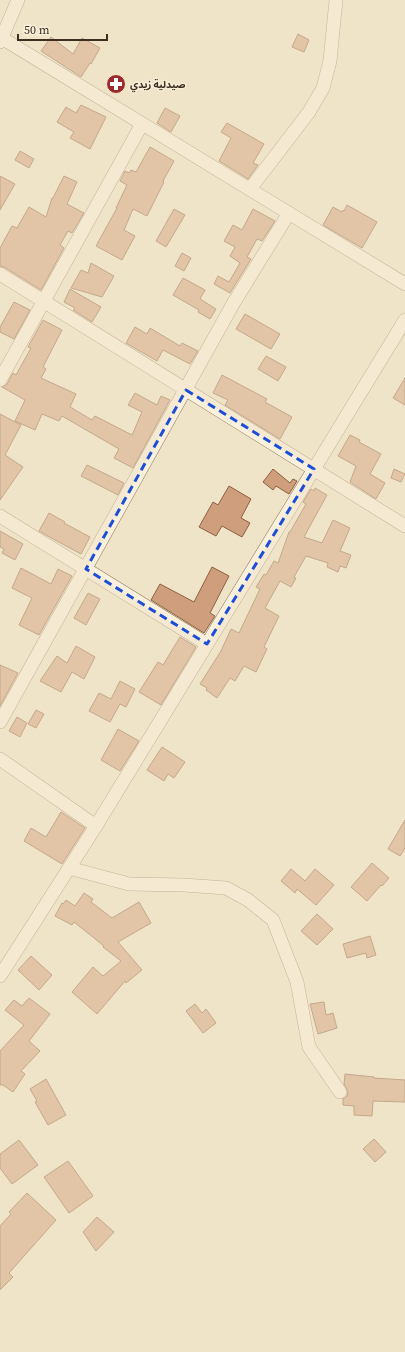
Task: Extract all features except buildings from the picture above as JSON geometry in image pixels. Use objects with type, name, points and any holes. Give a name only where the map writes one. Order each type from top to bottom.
[{"type":"street","points":[[18,0],[1,39],[405,284]]},
{"type":"street","points":[[250,189],[309,112],[323,88],[330,61],[336,0]]},
{"type":"street","points":[[0,380],[142,124]]},
{"type":"street","points":[[0,722],[233,304],[289,213]]},
{"type":"street","points":[[0,274],[405,526]]},
{"type":"street","points":[[0,976],[96,826],[405,320]]},
{"type":"street","points":[[0,516],[207,644]]},
{"type":"street","points":[[0,759],[96,826]]},
{"type":"street","points":[[69,868],[129,884],[184,885],[226,888],[248,900],[273,920],[297,982],[309,1047],[340,1092]]},
{"type":"highlighted area","points":[[186,390],[314,469],[207,644],[86,569]]},
{"type":"place","name":"صيدلية زيدي","points":[[116,84]]}]
